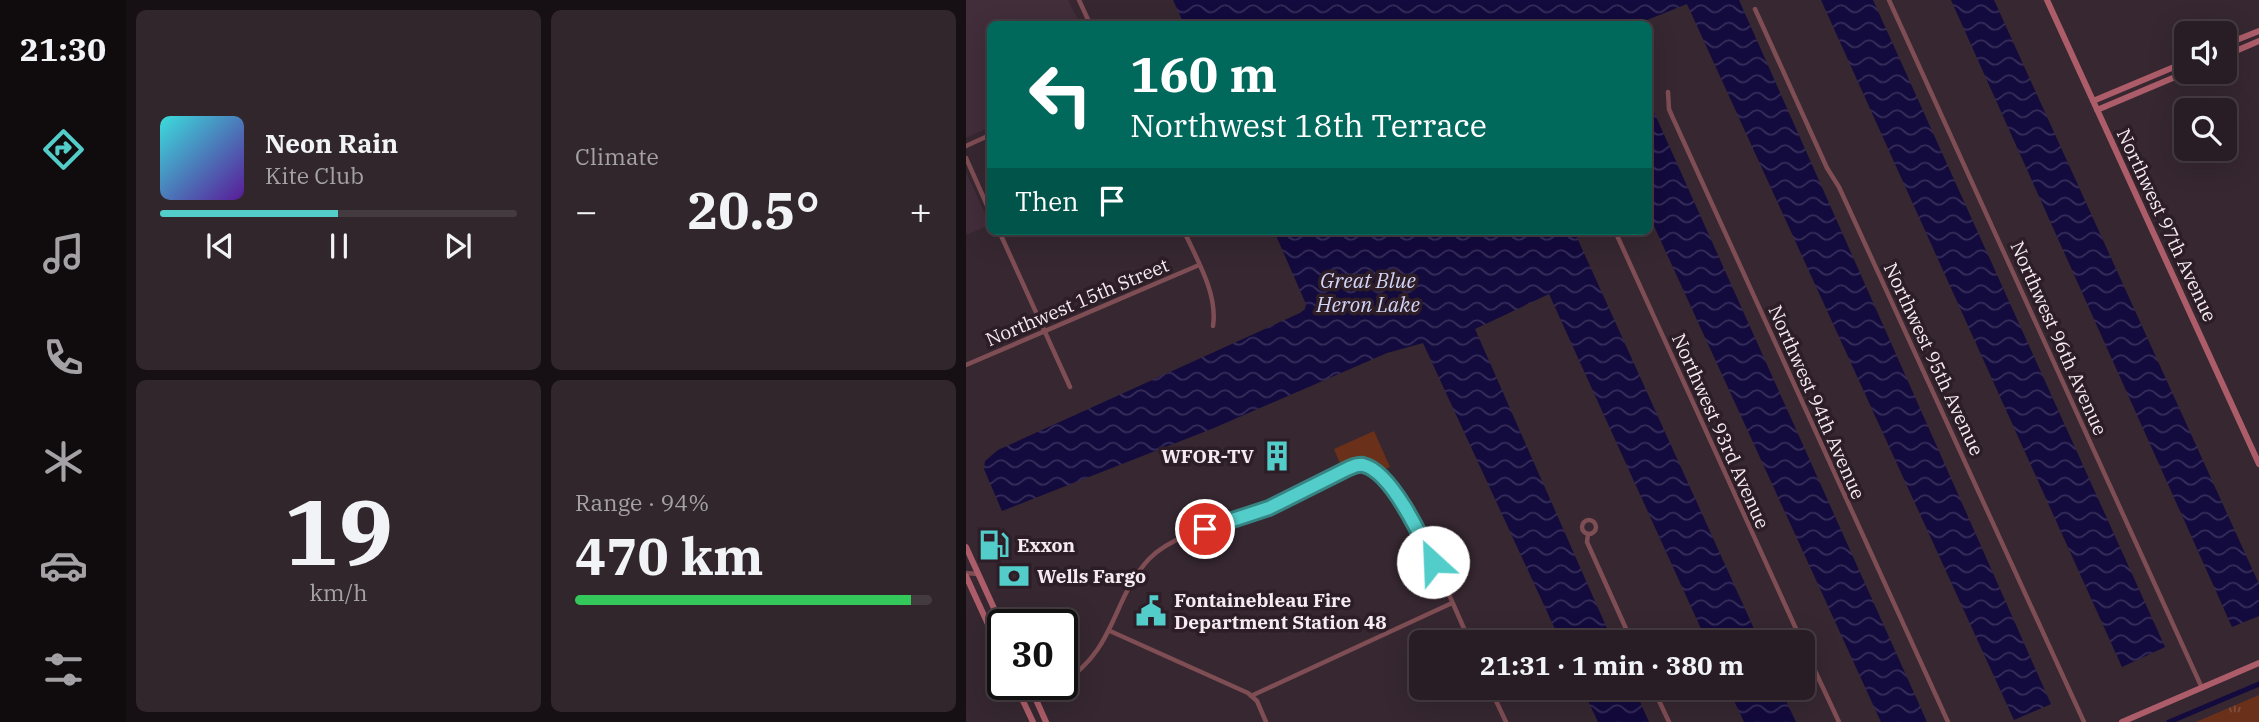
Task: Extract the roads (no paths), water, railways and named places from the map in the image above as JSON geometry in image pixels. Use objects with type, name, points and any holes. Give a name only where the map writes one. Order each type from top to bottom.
[{"type":"street","points":[[1079,0],[1089,21]]},
{"type":"street","name":"Northwest 96th Avenue","points":[[1889,0],[2202,688]]},
{"type":"street","name":"Northwest 97th Avenue","points":[[2047,0],[2259,464]]},
{"type":"street","name":"Northwest 95th Avenue","points":[[1755,9],[1827,168],[1839,187],[1905,327],[2084,722]]},
{"type":"street","points":[[2237,40],[2259,31]]},
{"type":"street","points":[[2237,50],[2259,41]]},
{"type":"street","points":[[2093,101],[2174,67]]},
{"type":"street","points":[[2097,110],[2174,77]]},
{"type":"street","name":"Northwest 94th Avenue","points":[[1668,92],[1672,116],[1948,722]]},
{"type":"street","points":[[966,146],[987,136]]},
{"type":"street","points":[[966,158],[987,205]]},
{"type":"street","points":[[1001,235],[1070,387]]},
{"type":"street","points":[[1186,235],[1214,305],[1213,326]]},
{"type":"street","name":"Northwest 93rd Avenue","points":[[1617,235],[1796,630]]},
{"type":"street","name":"Northwest 15th Street","points":[[966,365],[1199,265]]},
{"type":"street","points":[[1078,670],[1091,659],[1110,631],[1135,577],[1150,558],[1166,546],[1192,533],[1269,508],[1347,469],[1361,465],[1379,476],[1406,509],[1464,630]]},
{"type":"street","points":[[1588,534],[1587,542],[1627,630]]},
{"type":"street","points":[[966,547],[994,609]]},
{"type":"street","points":[[967,579],[978,574]]},
{"type":"street","points":[[967,579],[978,574]]},
{"type":"street","points":[[967,579],[987,622]]},
{"type":"street","points":[[1251,695],[1452,603]]},
{"type":"street","points":[[1110,631],[1251,695],[1257,701],[1266,722]]},
{"type":"street","points":[[2122,722],[2259,663]]},
{"type":"street","name":"Northwest 93rd Avenue","points":[[1815,671],[1839,722]]},
{"type":"street","points":[[1023,700],[1032,722]]},
{"type":"street","points":[[1024,703],[1029,700]]},
{"type":"street","points":[[1035,700],[1046,722]]},
{"type":"street","points":[[1496,700],[1506,722]]},
{"type":"street","points":[[1659,700],[1669,722]]},
{"type":"water","points":[[1173,0],[1739,0],[2051,704],[2014,720],[1687,4],[1644,21],[1183,21]]},
{"type":"water","points":[[1821,0],[1873,0],[2165,647],[2122,667]]},
{"type":"water","points":[[1951,0],[1994,0],[2259,584],[2259,616],[2232,627]]},
{"type":"water","points":[[1652,108],[1927,722],[1881,722],[1652,222]]},
{"type":"water","name":"Great Blue Heron Lake","points":[[1276,235],[1576,235],[1755,630],[1702,630],[1549,294],[1475,329],[1608,630],[1555,630],[1423,343],[1387,353],[1214,428],[1002,511],[984,469],[985,461],[998,450],[1305,309],[1306,304]]},
{"type":"water","points":[[1588,700],[1639,700],[1649,722],[1598,722]]},
{"type":"water","points":[[1734,700],[1786,700],[1796,722],[1744,722]]},
{"type":"waterway","points":[[2169,722],[2259,684]]},
{"type":"place","name":"WFOR-TV","points":[[1277,456]]},
{"type":"place","name":"Exxon","points":[[994,545]]},
{"type":"place","name":"Wells Fargo","points":[[1014,576]]},
{"type":"place","name":"Fontainebleau Fire Department Station 48","points":[[1151,611]]}]
